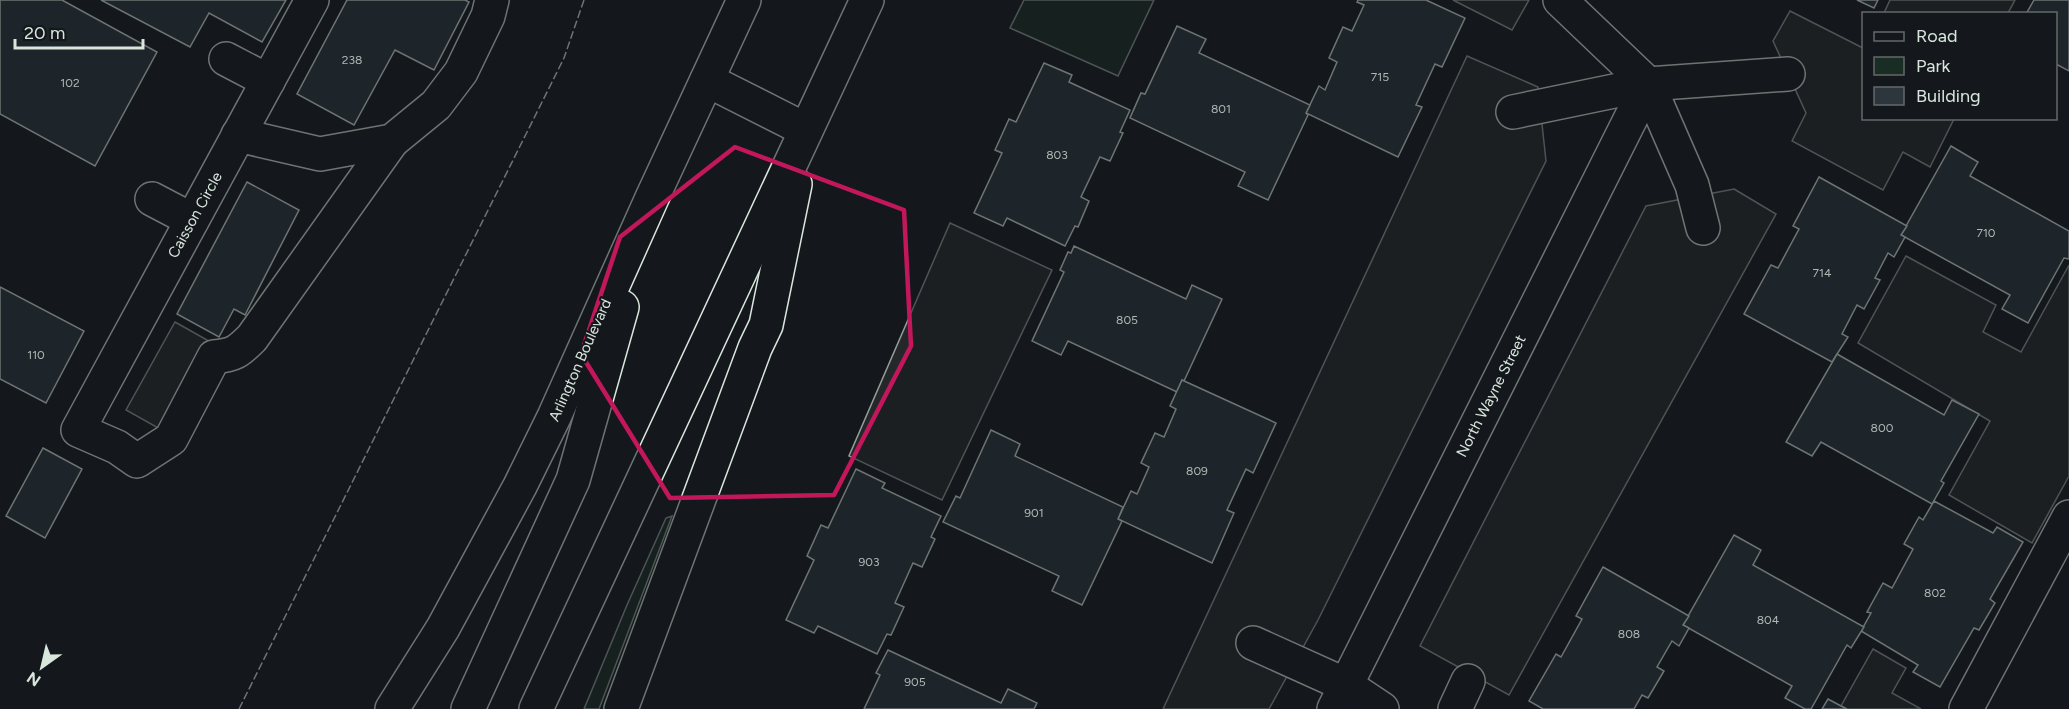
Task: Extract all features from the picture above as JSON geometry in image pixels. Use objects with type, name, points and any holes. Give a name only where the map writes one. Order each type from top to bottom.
[{"type":"main road","name":"Caisson Circle","points":[[312,0],[78,430],[117,447],[137,461],[171,439],[214,357],[231,355],[239,351],[252,338],[392,141]]},
{"type":"main road","points":[[238,135],[320,154],[392,141],[435,105],[461,72],[488,16],[492,0]]},
{"type":"main road","name":"Arlington Boulevard","points":[[392,709],[443,628],[520,486],[554,417],[744,0]]},
{"type":"main road","points":[[537,709],[867,0]]},
{"type":"main road","points":[[1560,0],[1648,84],[1692,185],[1703,228]]},
{"type":"main road","points":[[226,59],[268,81]]},
{"type":"main road","points":[[1513,112],[1648,84],[1788,74]]},
{"type":"main road","points":[[707,80],[806,130]]},
{"type":"main road","name":"North Wayne Street","points":[[1340,697],[1648,84]]},
{"type":"main road","points":[[621,709],[730,414],[766,325],[806,130]]},
{"type":"main road","points":[[468,709],[573,480],[652,198]]},
{"type":"main road","points":[[152,199],[192,220]]},
{"type":"main road","points":[[1966,709],[2069,517]]},
{"type":"main road","points":[[1253,643],[1340,697],[1382,709]]},
{"type":"highlighted area","points":[[735,147],[904,210],[911,346],[834,495],[670,498],[581,354],[620,237]]},
{"type":"green space","points":[[1024,0],[1154,0],[1118,76],[1010,28]]},
{"type":"green space","points":[[672,516],[599,709],[584,709],[666,518]]},
{"type":"shaded area","points":[[1453,0],[1529,0],[1512,30]]},
{"type":"shaded area","points":[[1890,0],[2015,0],[2009,12],[1884,12]]},
{"type":"shaded area","points":[[1790,11],[1862,47],[1862,120],[1954,120],[1930,167],[1903,152],[1883,190],[1792,141],[1806,113],[1773,41]]},
{"type":"shaded area","points":[[1467,56],[1538,87],[1546,161],[1318,620],[1269,709],[1163,709]]},
{"type":"shaded area","points":[[1734,189],[1776,214],[1509,695],[1420,646],[1646,206]]},
{"type":"shaded area","points":[[950,223],[1052,270],[942,500],[849,456]]},
{"type":"shaded area","points":[[1906,256],[1996,305],[1983,332],[2021,352],[2069,265],[2069,476],[2032,543],[1949,495],[1990,421],[1858,343]]},
{"type":"shaded area","points":[[175,322],[216,345],[167,433],[126,410]]},
{"type":"shaded area","points":[[1873,649],[1906,668],[1892,693],[1921,709],[1847,709],[1841,706]]},
{"type":"building","points":[[0,0],[62,0],[157,52],[95,166],[0,114]]},
{"type":"building","points":[[101,0],[286,0],[262,42],[209,13],[190,47]]},
{"type":"building","points":[[347,0],[465,0],[469,2],[434,70],[395,50],[354,125],[297,94]]},
{"type":"building","points":[[1358,0],[1426,0],[1465,18],[1442,67],[1435,64],[1416,105],[1422,107],[1398,157],[1306,113],[1319,86],[1325,90],[1337,62],[1329,58],[1343,27],[1352,31],[1364,5],[1357,2]]},
{"type":"building","points":[[1857,0],[1878,0],[1874,8]]},
{"type":"building","points":[[2034,0],[2069,0],[2069,71],[2057,65],[2057,12],[2027,12]]},
{"type":"building","points":[[1177,26],[1206,39],[1199,53],[1310,105],[1306,113],[1308,115],[1268,200],[1238,186],[1245,172],[1130,118],[1141,93],[1145,94]]},
{"type":"building","points":[[1044,63],[1072,75],[1069,82],[1130,110],[1120,132],[1123,133],[1110,161],[1100,157],[1081,197],[1089,201],[1078,227],[1075,226],[1065,246],[1007,218],[1003,226],[974,213],[1002,153],[995,150],[1009,119],[1016,122]]},
{"type":"building","points":[[1951,146],[1978,162],[1970,176],[2069,231],[2069,259],[2064,258],[2028,323],[2002,309],[2010,295],[1901,235]]},
{"type":"building","points":[[1819,177],[1907,226],[1901,235],[1905,237],[1894,257],[1888,253],[1875,278],[1880,280],[1864,309],[1857,305],[1842,334],[1848,337],[1832,362],[1744,314],[1771,265],[1778,268],[1799,229],[1793,226]]},
{"type":"building","points":[[247,182],[299,210],[245,315],[234,309],[219,337],[177,314]]},
{"type":"building","points":[[1074,246],[1186,299],[1192,285],[1222,299],[1177,392],[1068,341],[1061,355],[1032,341],[1064,272],[1060,270],[1068,252],[1071,253]]},
{"type":"building","points":[[0,287],[84,331],[46,403],[0,379]]},
{"type":"building","points":[[1837,354],[1944,415],[1952,400],[1979,414],[1941,481],[1944,483],[1932,504],[1821,442],[1812,456],[1786,442]]},
{"type":"building","points":[[1182,380],[1276,423],[1253,473],[1246,469],[1227,510],[1234,513],[1212,563],[1118,519],[1131,491],[1137,494],[1149,467],[1141,463],[1155,433],[1164,437],[1176,409],[1170,406]]},
{"type":"building","points":[[991,430],[1020,444],[1015,456],[1123,507],[1118,519],[1122,521],[1082,605],[1052,591],[1059,576],[943,522],[956,496],[960,498]]},
{"type":"building","points":[[43,448],[82,469],[45,538],[6,516]]},
{"type":"building","points":[[856,469],[885,483],[882,488],[941,516],[931,537],[935,539],[922,567],[913,563],[895,603],[904,607],[891,635],[887,634],[877,654],[818,626],[814,633],[786,620],[814,560],[807,556],[821,525],[828,528]]},
{"type":"building","points":[[1934,501],[1993,533],[1997,527],[2023,542],[1990,599],[1995,603],[1979,630],[1974,628],[1940,687],[1913,672],[1918,665],[1861,631],[1871,613],[1867,612],[1883,583],[1892,588],[1913,549],[1904,544],[1919,517],[1923,520]]},
{"type":"building","points":[[1734,535],[1761,550],[1753,565],[1864,627],[1851,648],[1847,645],[1811,709],[1805,709],[1785,698],[1792,686],[1683,625]]},
{"type":"building","points":[[1603,567],[1689,616],[1683,625],[1689,628],[1679,646],[1672,641],[1657,667],[1664,671],[1648,698],[1642,695],[1634,709],[1543,709],[1529,701],[1556,654],[1561,657],[1582,619],[1576,616]]},
{"type":"building","points":[[888,650],[1001,703],[1008,689],[1037,703],[1034,709],[864,709],[880,675],[876,673]]},
{"type":"building","points":[[1828,699],[1841,706],[1847,709],[1822,709]]},
{"type":"fence","points":[[239,709],[564,58],[584,0]]}]
